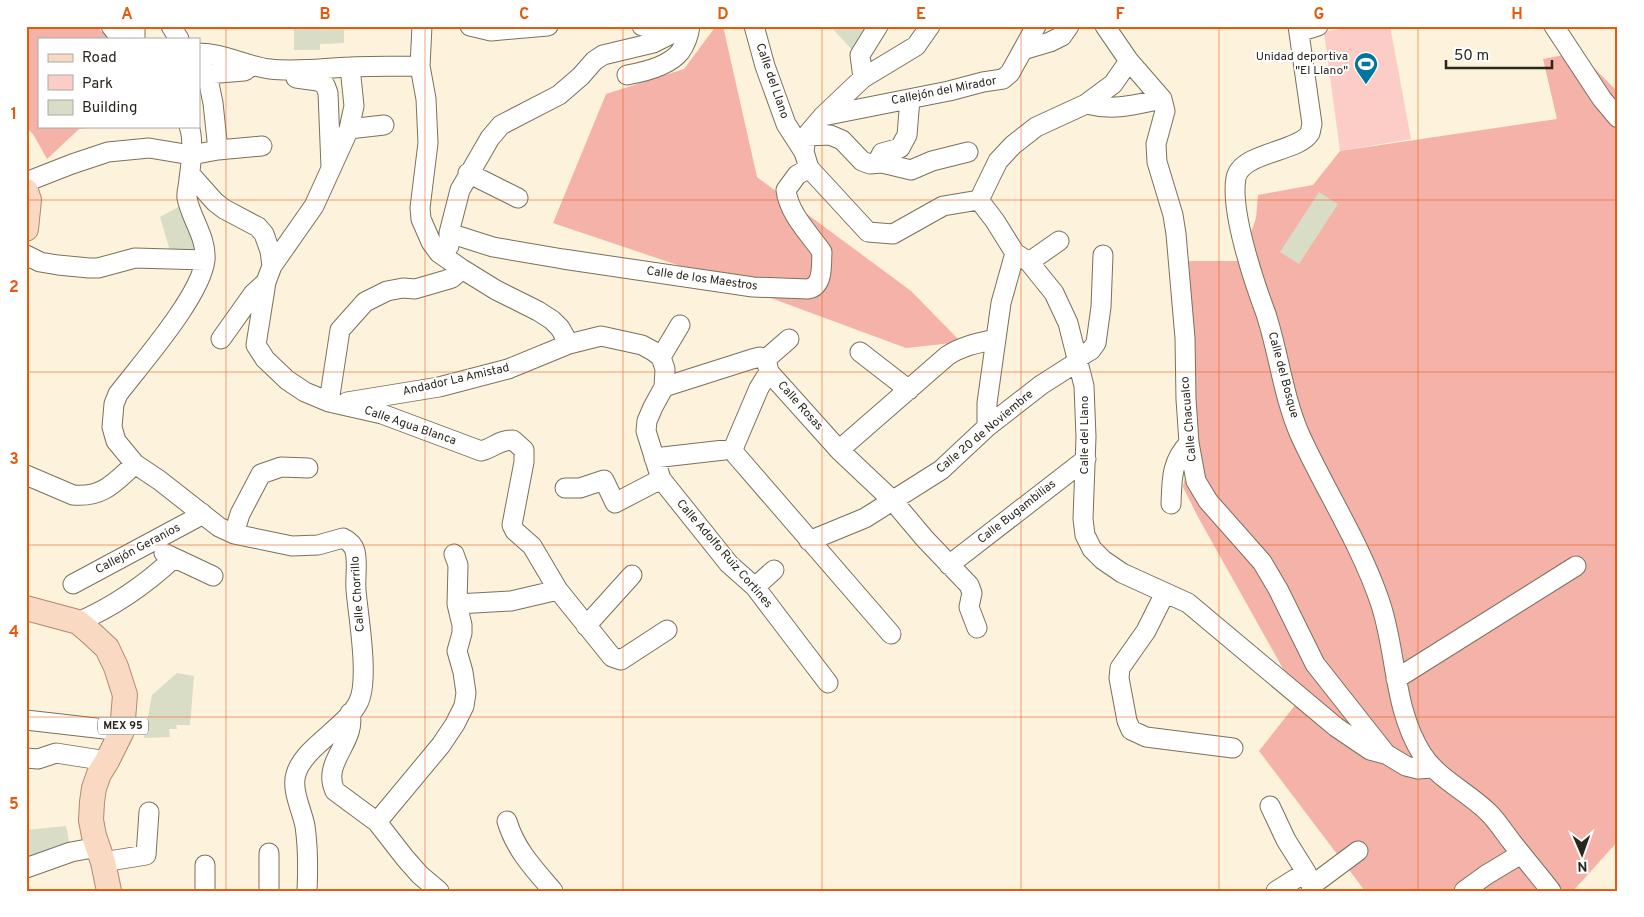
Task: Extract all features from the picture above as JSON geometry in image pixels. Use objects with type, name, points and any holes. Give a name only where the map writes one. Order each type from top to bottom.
[{"type":"main road","points":[[26,191],[28,200],[26,229]]},
{"type":"main road","name":"MEX 95","points":[[26,608],[78,622],[107,648],[116,667],[125,695],[122,731],[99,774],[92,802],[91,820],[94,836],[109,891]]},
{"type":"street","points":[[111,26],[120,38]]},
{"type":"street","points":[[171,26],[178,38]]},
{"type":"street","points":[[422,26],[420,66],[426,99],[428,143],[420,208],[421,219],[431,242],[439,253],[455,264],[496,290],[538,310],[552,320],[560,328],[569,344]]},
{"type":"street","points":[[470,26],[478,30],[491,31],[511,27],[548,26]]},
{"type":"street","points":[[642,26],[686,27]]},
{"type":"street","name":"Calle del Llano","points":[[754,26],[765,66],[786,124],[868,232],[893,234],[943,206],[979,200],[1022,257],[1054,292],[1068,323],[1084,386],[1086,459],[1083,519],[1085,535],[1092,549],[1103,560],[1122,573],[1188,603],[1336,727],[1370,750],[1386,754]]},
{"type":"street","points":[[863,78],[860,55],[878,26]]},
{"type":"street","points":[[806,152],[822,116],[863,78],[916,46],[930,26]]},
{"type":"street","name":"Callejón del Mirador","points":[[822,116],[1003,79],[1010,73],[1036,26]]},
{"type":"street","points":[[1023,50],[1050,42],[1062,36],[1069,26]]},
{"type":"street","points":[[1086,104],[1104,108],[1125,107],[1162,99],[1129,61],[1104,26]]},
{"type":"street","name":"Calle del Bosque","points":[[1318,26],[1299,29],[1312,124],[1310,133],[1302,140],[1268,153],[1241,167],[1236,178],[1237,214],[1257,291],[1269,325],[1289,408],[1301,437],[1359,548],[1377,593],[1389,634],[1396,679],[1410,732],[1432,768],[1490,814],[1551,891]]},
{"type":"street","points":[[1554,26],[1602,99],[1618,118]]},
{"type":"street","points":[[627,75],[664,63],[680,52],[686,27]]},
{"type":"street","points":[[334,403],[340,330],[365,302],[387,291],[403,288],[415,289],[452,278],[455,264],[449,233],[460,190],[468,173],[490,138],[502,125],[559,95],[581,76],[594,61],[603,56],[653,43],[686,27]]},
{"type":"street","points":[[200,53],[226,57],[246,67],[271,69],[307,70],[420,66]]},
{"type":"street","points":[[979,200],[998,162],[1013,145],[1036,128],[1086,104],[1114,84],[1129,61]]},
{"type":"street","points":[[218,150],[213,103],[203,69],[239,72],[246,67]]},
{"type":"street","points":[[246,67],[253,78],[295,78],[318,81],[325,85],[328,93],[332,170]]},
{"type":"street","points":[[221,339],[269,274],[314,206],[332,170],[349,130],[354,106],[350,67]]},
{"type":"street","points":[[881,160],[882,154],[900,148],[907,135],[910,98]]},
{"type":"street","name":"Calle Chacualco","points":[[1162,99],[1164,111],[1156,144],[1157,162],[1173,215],[1176,234],[1185,338],[1189,444],[1196,481],[1208,501],[1262,562],[1315,664],[1386,754],[1406,766],[1418,769],[1432,768]]},
{"type":"street","points":[[349,130],[384,125]]},
{"type":"street","points":[[26,255],[49,264],[89,268],[98,268],[135,258],[205,260],[204,244],[187,197],[193,140],[190,128]]},
{"type":"street","points":[[806,152],[830,135],[842,140],[862,161],[870,164],[881,160],[911,170],[932,161],[968,152]]},
{"type":"street","points":[[26,182],[108,152],[127,149],[149,148],[190,164],[218,150],[262,146]]},
{"type":"street","name":"Calle de los Maestros","points":[[449,233],[493,247],[563,259],[753,287],[808,290],[818,284],[822,252],[796,217],[787,199],[786,190],[797,175],[806,152]]},
{"type":"street","name":"Calle Agua Blanca","points":[[190,164],[215,202],[224,209],[258,227],[264,234],[270,251],[269,274],[256,345],[259,352],[287,380],[305,392],[334,403],[382,414],[481,451],[504,440],[513,440],[524,450],[524,462],[512,525],[515,531],[532,546],[558,590],[586,626],[612,657],[622,660],[667,630]]},
{"type":"street","points":[[468,173],[518,198]]},
{"type":"street","points":[[987,427],[987,402],[1001,303],[1022,257],[1059,241]]},
{"type":"street","name":"Calle 20 de Noviembre","points":[[809,541],[865,518],[941,470],[987,427],[1076,359],[1091,350],[1096,343],[1103,255]]},
{"type":"street","name":"Calle Chorrillo","points":[[205,260],[200,277],[170,327],[118,394],[114,404],[112,427],[116,440],[135,464],[219,527],[234,534],[292,546],[318,545],[343,538],[351,542],[355,551],[356,590],[361,626],[362,694],[358,704],[300,764],[295,776],[295,788],[305,827],[307,891]]},
{"type":"street","points":[[680,325],[661,357],[665,369],[664,387],[752,359],[760,358],[768,365]]},
{"type":"street","name":"Andador La Amistad","points":[[334,403],[439,387],[499,371],[530,361],[569,344],[601,336],[642,345],[661,357]]},
{"type":"street","points":[[733,450],[768,365],[789,339]]},
{"type":"street","points":[[839,450],[957,349],[996,339]]},
{"type":"street","points":[[860,352],[909,390]]},
{"type":"street","name":"Calle Rosas","points":[[768,365],[839,450],[893,501],[969,585],[972,593],[969,607],[976,628]]},
{"type":"street","name":"Calle Adolfo Ruiz Cortines","points":[[664,387],[647,420],[646,430],[661,479],[729,564],[755,587],[828,683]]},
{"type":"street","points":[[1171,504],[1172,484],[1177,457],[1189,444]]},
{"type":"street","points":[[654,458],[733,450]]},
{"type":"street","points":[[733,450],[809,541],[853,588],[891,634]]},
{"type":"street","name":"Calle Bugambilias","points":[[949,565],[1086,459]]},
{"type":"street","points":[[26,475],[73,495],[80,496],[105,490],[135,464]]},
{"type":"street","points":[[234,534],[240,514],[261,474],[280,467],[308,468]]},
{"type":"street","points":[[565,488],[580,488],[604,480],[615,503],[661,479]]},
{"type":"street","name":"Callejón Geranios","points":[[73,584],[202,513]]},
{"type":"street","points":[[148,544],[213,576]]},
{"type":"street","points":[[377,822],[441,745],[464,706],[466,693],[464,672],[457,651],[462,633],[458,604],[459,571],[454,554]]},
{"type":"street","points":[[78,622],[104,610],[139,586],[174,558]]},
{"type":"street","points":[[1396,679],[1576,566]]},
{"type":"street","points":[[755,587],[774,570]]},
{"type":"street","points":[[586,626],[632,575]]},
{"type":"street","points":[[458,604],[511,601],[558,590]]},
{"type":"street","points":[[1165,592],[1146,631],[1120,668],[1127,721],[1131,730],[1146,738],[1233,748]]},
{"type":"street","points":[[350,713],[352,723],[350,731],[332,768],[332,784],[335,791],[377,822],[420,875],[439,891]]},
{"type":"street","points":[[26,720],[122,731]]},
{"type":"street","points":[[26,758],[38,759],[56,753],[107,762]]},
{"type":"street","points":[[1270,806],[1286,840],[1311,883]]},
{"type":"street","points":[[26,868],[71,852],[100,855],[146,855],[149,812]]},
{"type":"street","points":[[507,821],[512,838],[524,857],[553,891]]},
{"type":"street","points":[[1276,891],[1311,883],[1358,851]]},
{"type":"street","points":[[269,853],[269,891]]},
{"type":"street","points":[[1464,891],[1486,874],[1521,854]]},
{"type":"street","points":[[205,865],[205,891]]},
{"type":"green space","name":"Unidad deportiva \"El Llano\"","points":[[1360,26],[1390,26],[1411,139],[1340,151],[1324,32]]},
{"type":"shaded area","points":[[26,26],[97,26],[111,38],[38,38],[38,128],[87,128],[79,129],[47,159],[33,134],[26,127]]},
{"type":"shaded area","points":[[716,26],[723,26],[757,177],[911,291],[959,340],[952,343],[906,348],[722,280],[553,223],[606,94],[684,69]]},
{"type":"shaded area","points":[[1578,52],[1618,92],[1618,841],[1573,891],[1365,891],[1259,751],[1300,699],[1183,487],[1194,434],[1189,261],[1241,261],[1256,218],[1258,195],[1313,185],[1340,151],[1557,119],[1543,59]]},
{"type":"building","points":[[294,26],[344,26],[344,43],[320,44],[320,50],[294,50]]},
{"type":"building","points":[[830,26],[871,26],[853,51]]},
{"type":"building","points":[[1319,192],[1338,204],[1299,264],[1280,252]]},
{"type":"building","points":[[182,205],[198,251],[170,251],[160,217]]},
{"type":"building","points":[[177,673],[194,676],[190,725],[176,725],[177,729],[169,729],[170,737],[144,738],[152,695]]},
{"type":"building","points":[[66,826],[71,850],[26,865],[26,830]]},
{"type":"place","name":"Unidad deportiva \"El Llano\"","points":[[1366,85]]}]
